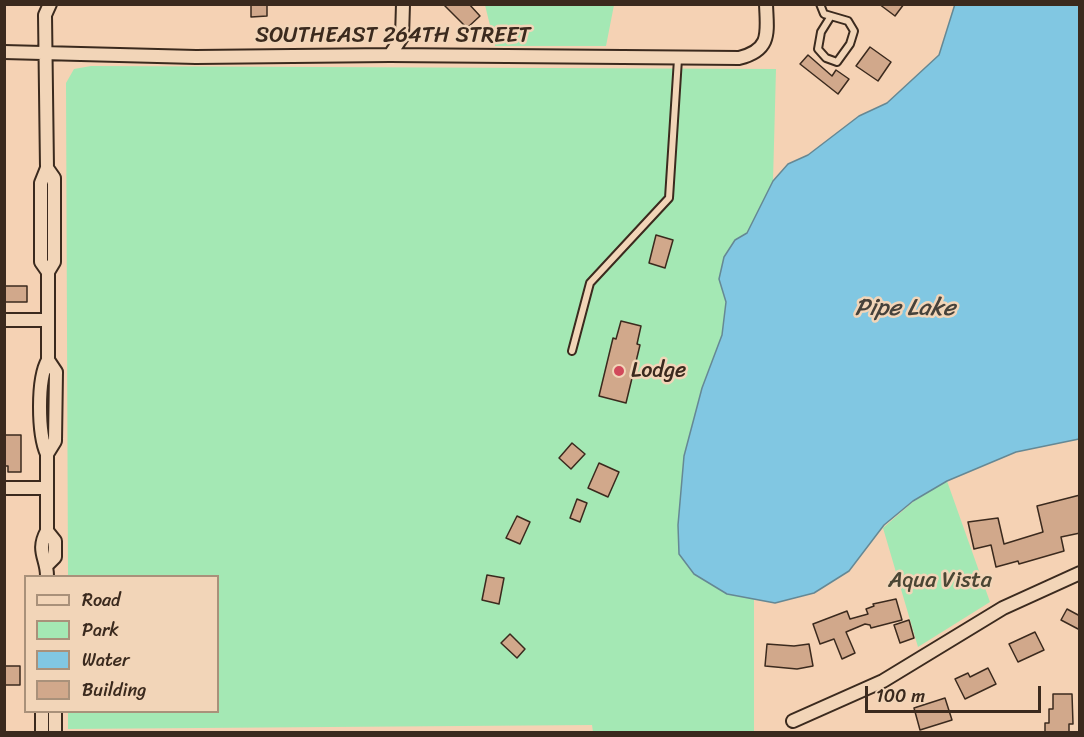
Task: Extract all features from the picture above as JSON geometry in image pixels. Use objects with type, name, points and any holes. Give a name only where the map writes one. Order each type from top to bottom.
[{"type":"street","points":[[390,55],[402,37],[403,4]]},
{"type":"street","name":"SOUTHEAST 264TH STREET","points":[[4,52],[195,57],[390,55],[740,58],[750,56],[765,43],[766,4]]},
{"type":"street","points":[[45,8],[47,168],[54,178],[54,262],[48,272],[48,360],[56,372],[55,441],[47,453],[47,531],[55,541],[55,557],[47,571]]},
{"type":"street","points":[[4,320],[48,320]]},
{"type":"street","points":[[4,488],[47,488]]},
{"type":"street","points":[[793,721],[883,681],[1003,608],[1080,573]]},
{"type":"street","points":[[42,713],[42,732]]},
{"type":"street","points":[[55,713],[55,732]]},
{"type":"lane","points":[[820,4],[824,14],[831,16],[848,21],[854,31],[850,44],[837,62],[826,58],[818,49],[821,32],[831,16]]},
{"type":"lane","points":[[572,351],[590,282],[669,198],[678,59]]},
{"type":"green space","points":[[485,4],[614,5],[606,46],[495,46]]},
{"type":"green space","points":[[91,66],[776,69],[773,181],[757,218],[747,233],[735,240],[719,279],[726,302],[722,335],[702,388],[684,456],[727,594],[754,599],[754,732],[593,732],[592,725],[68,729],[68,713],[219,713],[219,575],[68,575],[66,83],[74,69]]},
{"type":"green space","name":"Aqua Vista","points":[[947,481],[990,602],[918,647],[883,528],[914,501]]},
{"type":"water","name":"Pipe Lake","points":[[955,4],[1079,5],[1079,439],[1016,452],[947,481],[913,501],[884,525],[849,571],[814,593],[775,603],[727,594],[694,574],[679,554],[678,525],[684,456],[702,388],[722,335],[726,302],[719,279],[724,257],[735,240],[747,233],[773,181],[788,164],[808,155],[859,116],[887,103],[939,55]]},
{"type":"building","points":[[251,4],[267,4],[267,16],[251,17]]},
{"type":"building","points":[[443,4],[469,4],[480,16],[467,28]]},
{"type":"building","points":[[879,4],[904,4],[895,16]]},
{"type":"building","points":[[870,47],[891,62],[878,81],[856,66]]},
{"type":"building","points":[[808,55],[832,76],[836,70],[849,79],[838,94],[800,64]]},
{"type":"building","points":[[656,235],[673,240],[665,268],[649,263]]},
{"type":"building","points":[[4,286],[27,286],[27,302],[4,302]]},
{"type":"building","name":"Lodge","points":[[621,321],[641,326],[637,344],[640,345],[626,403],[599,396],[613,338],[616,339]]},
{"type":"building","points":[[4,435],[21,435],[21,472],[8,472],[8,466],[4,466]]},
{"type":"building","points":[[572,443],[585,454],[571,469],[559,458]]},
{"type":"building","points":[[599,463],[619,472],[608,497],[588,488]]},
{"type":"building","points":[[1080,495],[1080,533],[1061,537],[1064,551],[1019,564],[1018,561],[996,567],[991,545],[974,549],[968,522],[998,518],[1004,544],[1043,532],[1037,506]]},
{"type":"building","points":[[577,499],[587,503],[580,522],[570,518]]},
{"type":"building","points":[[517,516],[530,522],[520,544],[506,538]]},
{"type":"building","points":[[487,575],[504,578],[499,604],[482,600]]},
{"type":"building","points":[[896,599],[902,620],[871,628],[870,625],[865,624],[846,632],[855,653],[842,659],[834,639],[820,644],[813,624],[847,611],[850,619],[868,614],[866,609],[874,606],[873,604]]},
{"type":"building","points":[[1067,609],[1080,616],[1080,630],[1061,620]]},
{"type":"building","points":[[909,620],[914,638],[900,643],[894,625]]},
{"type":"building","points":[[1035,632],[1044,650],[1018,662],[1009,644]]},
{"type":"building","points":[[510,634],[525,649],[517,658],[501,643]]},
{"type":"building","points":[[767,644],[794,646],[809,644],[813,666],[797,669],[765,666]]},
{"type":"building","points":[[4,666],[20,666],[20,685],[4,685]]},
{"type":"building","points":[[988,668],[996,684],[965,699],[955,679],[968,673],[970,677]]},
{"type":"building","points":[[1053,694],[1072,694],[1073,724],[1069,724],[1069,732],[1045,732],[1045,723],[1049,723],[1049,709],[1053,709]]},
{"type":"building","points":[[945,698],[952,720],[920,730],[914,708]]},
{"type":"place","name":"Lodge","points":[[619,371]]}]
